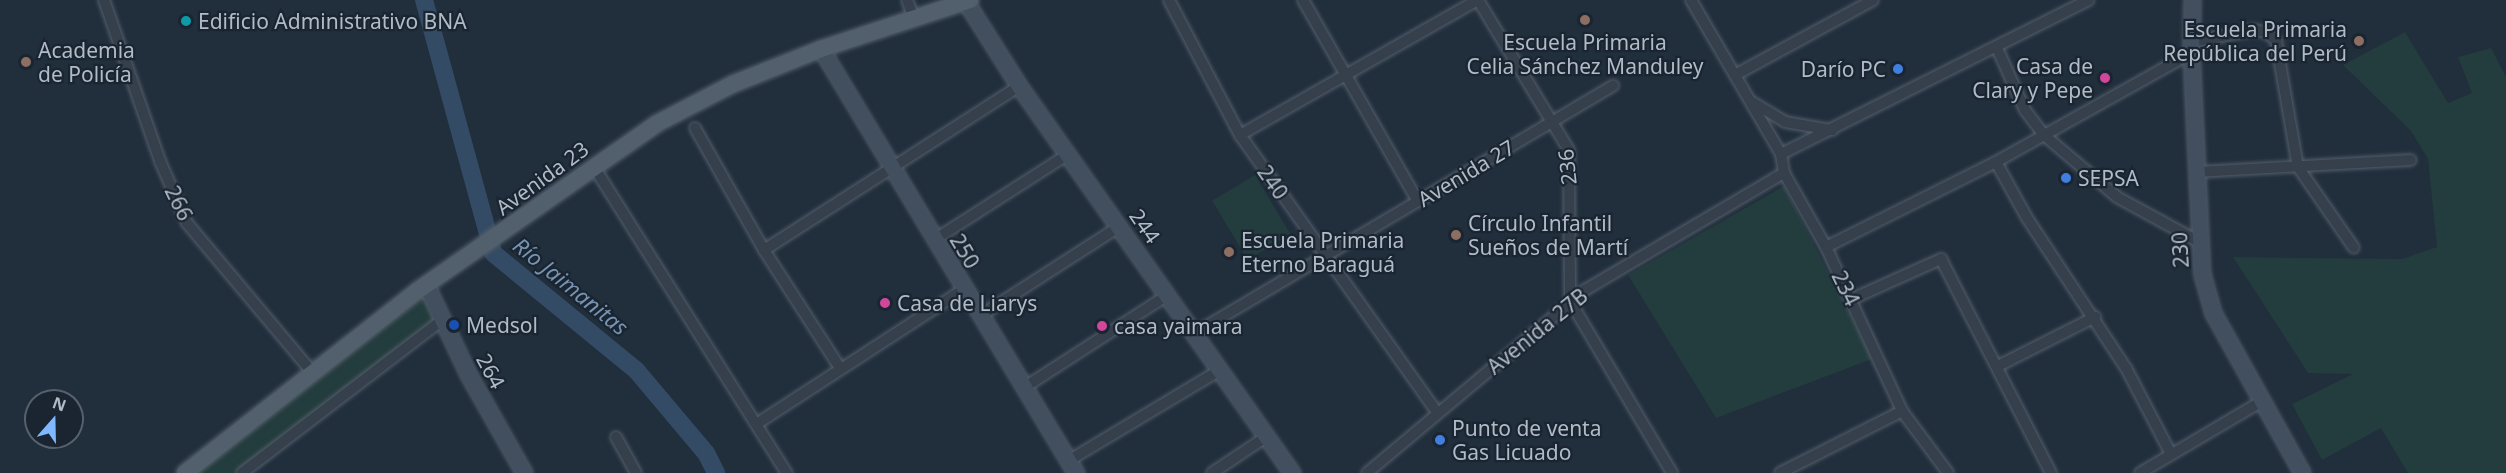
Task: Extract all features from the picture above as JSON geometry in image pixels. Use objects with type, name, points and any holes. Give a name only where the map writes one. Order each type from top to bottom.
[{"type":"main road","name":"Avenida 23","points":[[188,472],[426,285],[512,228],[594,167],[685,107],[821,49],[913,16],[968,1]]},
{"type":"street","name":"266","points":[[104,0],[160,162],[187,223],[313,373]]},
{"type":"street","points":[[907,0],[913,16]]},
{"type":"street","name":"240","points":[[1168,0],[1240,135],[1437,412]]},
{"type":"street","points":[[1303,0],[1418,202]]},
{"type":"street","points":[[1240,135],[1478,0]]},
{"type":"street","name":"236","points":[[1478,0],[1569,150],[1571,165],[1570,301]]},
{"type":"street","name":"234","points":[[1691,0],[1781,154],[1784,173],[1826,247],[1852,299],[1902,411],[1947,473]]},
{"type":"street","points":[[1735,75],[1873,0]]},
{"type":"street","points":[[1781,154],[1835,130],[2088,0]]},
{"type":"street","name":"230","points":[[2192,0],[2191,48],[2202,274],[2212,313],[2302,473]]},
{"type":"street","name":"244","points":[[968,1],[1019,86],[1120,226],[1292,473]]},
{"type":"street","points":[[1826,247],[1996,162],[2191,48],[2254,30],[2265,32],[2276,40],[2298,166],[2354,248]]},
{"type":"street","points":[[1997,48],[2025,110],[2044,135],[2117,197],[2201,243]]},
{"type":"street","name":"250","points":[[821,49],[1072,467]]},
{"type":"street","points":[[764,250],[1019,86]]},
{"type":"street","name":"Avenida 27","points":[[1195,333],[1613,86]]},
{"type":"street","name":"234","points":[[1750,100],[1785,122],[1835,130]]},
{"type":"street","points":[[695,128],[764,250],[840,368]]},
{"type":"street","points":[[934,240],[1067,155]]},
{"type":"street","points":[[2198,172],[2411,160]]},
{"type":"street","points":[[1996,162],[2026,218],[2095,317],[2171,454]]},
{"type":"street","points":[[594,167],[758,423],[787,473]]},
{"type":"street","name":"Avenida 27B","points":[[1367,473],[1570,301],[1784,173]]},
{"type":"street","points":[[980,316],[1120,226]]},
{"type":"street","points":[[1852,299],[1941,259],[2051,473]]},
{"type":"street","name":"264","points":[[426,285],[442,320],[524,473]]},
{"type":"street","points":[[758,423],[964,289]]},
{"type":"street","points":[[1025,387],[1168,295]]},
{"type":"street","points":[[1570,301],[1672,473]]},
{"type":"street","points":[[1998,366],[2095,317]]},
{"type":"street","points":[[242,473],[442,320]]},
{"type":"street","points":[[1072,467],[1220,370]]},
{"type":"street","points":[[2140,473],[2262,401]]},
{"type":"street","points":[[1780,473],[1902,411]]},
{"type":"street","points":[[616,437],[636,473]]},
{"type":"street","points":[[1212,473],[1266,437]]},
{"type":"green space","points":[[2405,32],[2448,103],[2472,93],[2458,57],[2491,48],[2506,77],[2506,473],[2408,473],[2381,428],[2322,460],[2292,404],[2353,374],[2308,373],[2233,257],[2402,259],[2437,247],[2428,159],[2411,131],[2343,65]]},
{"type":"green space","points":[[1255,175],[1291,234],[1248,260],[1212,201]]},
{"type":"green space","points":[[1784,186],[1872,359],[1716,418],[1628,275]]},
{"type":"green space","points":[[426,287],[441,316],[246,473],[190,473]]},
{"type":"waterway","name":"Río Jaimanitas","points":[[424,0],[493,253],[636,370],[706,453],[716,473]]},
{"type":"place","name":"Escuela Primaria Celia Sánchez Manduley","points":[[1585,20]]},
{"type":"place","name":"Edificio Administrativo BNA","points":[[186,21]]},
{"type":"place","name":"Escuela Primaria República del Perú","points":[[2359,41]]},
{"type":"place","name":"Academia de Policía","points":[[26,62]]},
{"type":"place","name":"Darío PC","points":[[1898,69]]},
{"type":"place","name":"Casa de Clary y Pepe","points":[[2105,78]]},
{"type":"place","name":"SEPSA","points":[[2066,178]]},
{"type":"place","name":"Círculo Infantil Sueños de Martí","points":[[1456,235]]},
{"type":"place","name":"Escuela Primaria Eterno Baraguá","points":[[1229,252]]},
{"type":"place","name":"Casa de Liarys","points":[[885,303]]},
{"type":"place","name":"Medsol","points":[[454,325]]},
{"type":"place","name":"casa yaimara","points":[[1102,326]]},
{"type":"place","name":"Punto de venta Gas Licuado","points":[[1440,440]]}]
